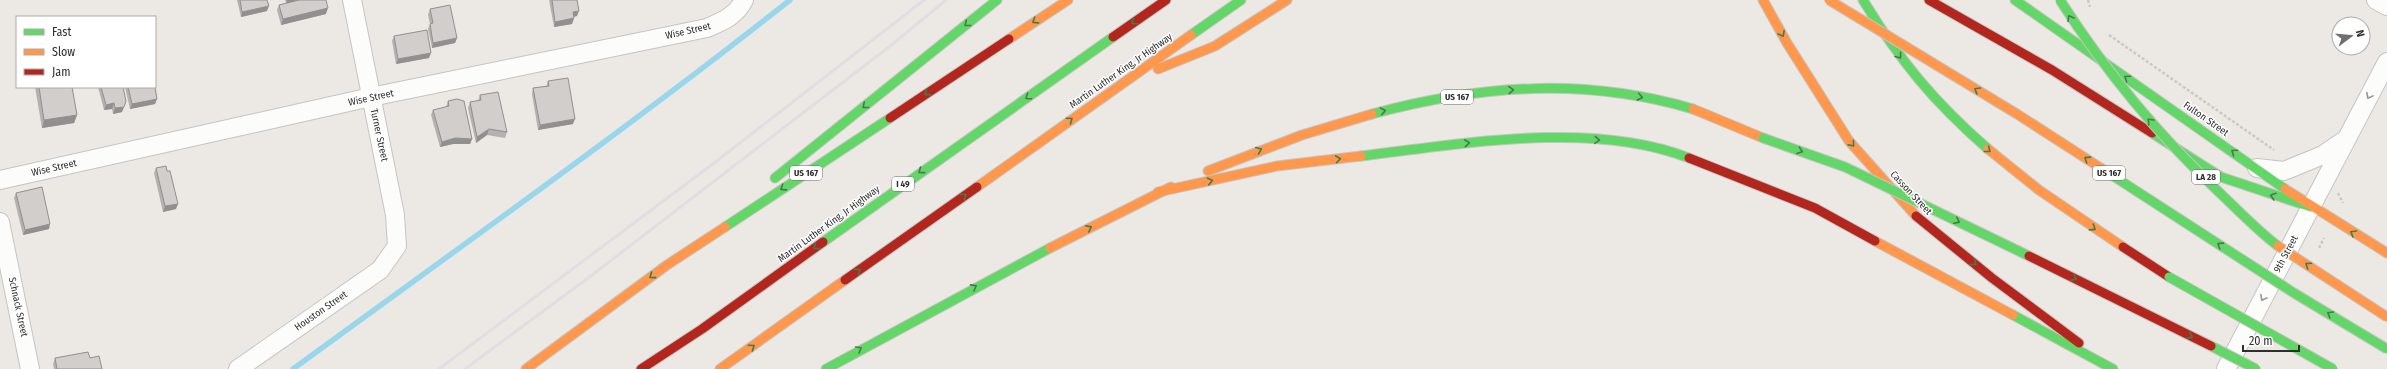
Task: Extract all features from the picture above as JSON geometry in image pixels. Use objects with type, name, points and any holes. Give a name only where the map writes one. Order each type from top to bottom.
[{"type":"main road","points":[[766,185],[997,0]]},
{"type":"main road","name":"US 167","points":[[526,369],[667,265],[1068,0]]},
{"type":"main road","name":"Martin Luther King, Jr Highway","points":[[641,369],[702,329],[1166,0]]},
{"type":"main road","name":"Martin Luther King, Jr Highway","points":[[720,369],[1241,0]]},
{"type":"main road","points":[[1120,85],[1215,46],[1286,0]]},
{"type":"main road","name":"Casson Street","points":[[1763,0],[1787,42],[1849,141],[1918,218],[1992,278],[2113,369]]},
{"type":"main road","name":"US 167","points":[[1829,0],[2017,114],[2294,293],[2387,349]]},
{"type":"main road","points":[[1863,0],[1899,56],[1933,96],[1973,138],[2017,174],[2055,203],[2169,277],[2333,369]]},
{"type":"main road","points":[[1929,0],[2052,70],[2221,177],[2311,207]]},
{"type":"main road","name":"Fulton Street","points":[[2015,0],[2311,207],[2387,252]]},
{"type":"main road","name":"LA 28","points":[[2060,0],[2076,28],[2118,83],[2147,118],[2194,166],[2272,240],[2387,317]]},
{"type":"main road","points":[[1052,80],[1121,20]]},
{"type":"main road","name":"US 167","points":[[826,369],[1000,273],[1158,192],[1281,141],[1362,116],[1490,91],[1551,88],[1607,91],[1694,110],[1763,138],[1845,167],[2143,311],[2256,369]]},
{"type":"main road","points":[[1158,192],[1277,166],[1507,139],[1598,140],[1664,148],[1815,208],[2113,369]]},
{"type":"main road","points":[[667,265],[742,205]]},
{"type":"street","name":"Turner Street","points":[[352,0],[396,215],[397,246]]},
{"type":"street","points":[[2376,0],[2387,6]]},
{"type":"street","name":"Wise Street","points":[[0,180],[371,97],[708,28],[724,21],[741,5]]},
{"type":"street","name":"9th Street","points":[[2226,369],[2387,62]]},
{"type":"street","name":"9th Street","points":[[2257,168],[2284,171],[2300,166],[2323,155],[2347,138]]},
{"type":"street","name":"Schnack Street","points":[[0,222],[30,369]]},
{"type":"street","name":"Houston Street","points":[[238,369],[380,270],[397,246]]},
{"type":"building","points":[[240,0],[267,0],[269,6],[242,12]]},
{"type":"building","points":[[299,0],[326,0],[328,8],[283,19],[279,5]]},
{"type":"building","points":[[552,0],[577,0],[579,11],[573,12],[574,18],[555,22]]},
{"type":"building","points":[[450,5],[457,38],[433,43],[430,24],[433,23],[430,9]]},
{"type":"building","points":[[427,30],[431,53],[398,59],[394,36]]},
{"type":"building","points":[[568,78],[575,119],[540,125],[533,88],[549,86],[548,81]]},
{"type":"building","points":[[39,88],[72,88],[77,115],[44,120]]},
{"type":"building","points":[[101,88],[123,88],[126,101],[124,107],[115,108],[114,103],[106,105]]},
{"type":"building","points":[[128,88],[155,88],[157,99],[132,104]]},
{"type":"building","points":[[498,92],[507,132],[489,129],[477,137],[470,102],[481,100],[480,95]]},
{"type":"building","points":[[457,99],[464,101],[472,139],[455,138],[442,142],[433,110],[449,106],[448,101]]},
{"type":"building","points":[[166,166],[167,171],[170,171],[178,204],[165,206],[156,168]]},
{"type":"building","points":[[42,187],[50,224],[25,230],[16,193]]},
{"type":"building","points":[[88,352],[90,358],[99,356],[102,369],[57,369],[55,358]]},
{"type":"waterway","points":[[293,369],[606,141],[790,0]]},
{"type":"railway","points":[[439,369],[718,160],[924,0]]},
{"type":"railway","points":[[465,369],[592,275],[894,43],[946,0]]},
{"type":"traffic: fast","points":[[775,178],[997,0]]},
{"type":"traffic: fast","points":[[1191,35],[1241,0]]},
{"type":"traffic: fast","points":[[1863,0],[1919,80],[1934,97],[1988,149]]},
{"type":"traffic: fast","points":[[2015,0],[2285,189]]},
{"type":"traffic: fast","points":[[2060,0],[2096,53],[2156,127],[2199,173],[2256,228],[2278,246]]},
{"type":"traffic: fast","points":[[823,242],[1113,37]]},
{"type":"traffic: fast","points":[[1372,114],[1453,96],[1493,91],[1532,89],[1572,89],[1612,92],[1652,99],[1693,109]]},
{"type":"traffic: fast","points":[[725,227],[890,118]]},
{"type":"traffic: fast","points":[[2152,133],[2221,177],[2311,207]]},
{"type":"traffic: fast","points":[[1361,156],[1483,141],[1526,138],[1569,138],[1611,140],[1651,147],[1689,158]]},
{"type":"traffic: fast","points":[[1763,138],[1845,167],[2029,256]]},
{"type":"traffic: fast","points":[[2107,172],[2294,293],[2387,349]]},
{"type":"traffic: fast","points":[[826,369],[1050,248]]},
{"type":"traffic: fast","points":[[2169,277],[2333,369]]},
{"type":"traffic: fast","points":[[2013,315],[2113,369]]},
{"type":"traffic: fast","points":[[2211,346],[2256,369]]},
{"type":"traffic: slow","points":[[1009,39],[1068,0]]},
{"type":"traffic: slow","points":[[1158,69],[1215,46],[1287,0]]},
{"type":"traffic: slow","points":[[1763,0],[1787,43],[1849,141],[1916,216]]},
{"type":"traffic: slow","points":[[1829,0],[2017,114],[2107,172]]},
{"type":"traffic: slow","points":[[977,187],[1191,35]]},
{"type":"traffic: slow","points":[[1693,109],[1763,138]]},
{"type":"traffic: slow","points":[[1208,171],[1302,135],[1372,114]]},
{"type":"traffic: slow","points":[[1988,149],[2039,190],[2123,247]]},
{"type":"traffic: slow","points":[[1158,192],[1277,166],[1361,156]]},
{"type":"traffic: slow","points":[[1050,248],[1171,187]]},
{"type":"traffic: slow","points":[[2285,189],[2387,253]]},
{"type":"traffic: slow","points":[[526,369],[667,265],[725,227]]},
{"type":"traffic: slow","points":[[1875,241],[2013,315]]},
{"type":"traffic: slow","points":[[2278,246],[2387,317]]},
{"type":"traffic: slow","points":[[720,369],[845,280]]},
{"type":"traffic: jam","points":[[1113,37],[1166,0]]},
{"type":"traffic: jam","points":[[1929,0],[2052,70],[2152,133]]},
{"type":"traffic: jam","points":[[890,118],[1009,39]]},
{"type":"traffic: jam","points":[[1689,158],[1815,208],[1875,241]]},
{"type":"traffic: jam","points":[[845,280],[977,187]]},
{"type":"traffic: jam","points":[[1916,216],[1992,278],[2079,343]]},
{"type":"traffic: jam","points":[[641,369],[702,329],[823,242]]},
{"type":"traffic: jam","points":[[2123,247],[2169,277]]},
{"type":"traffic: jam","points":[[2029,256],[2211,346]]}]
